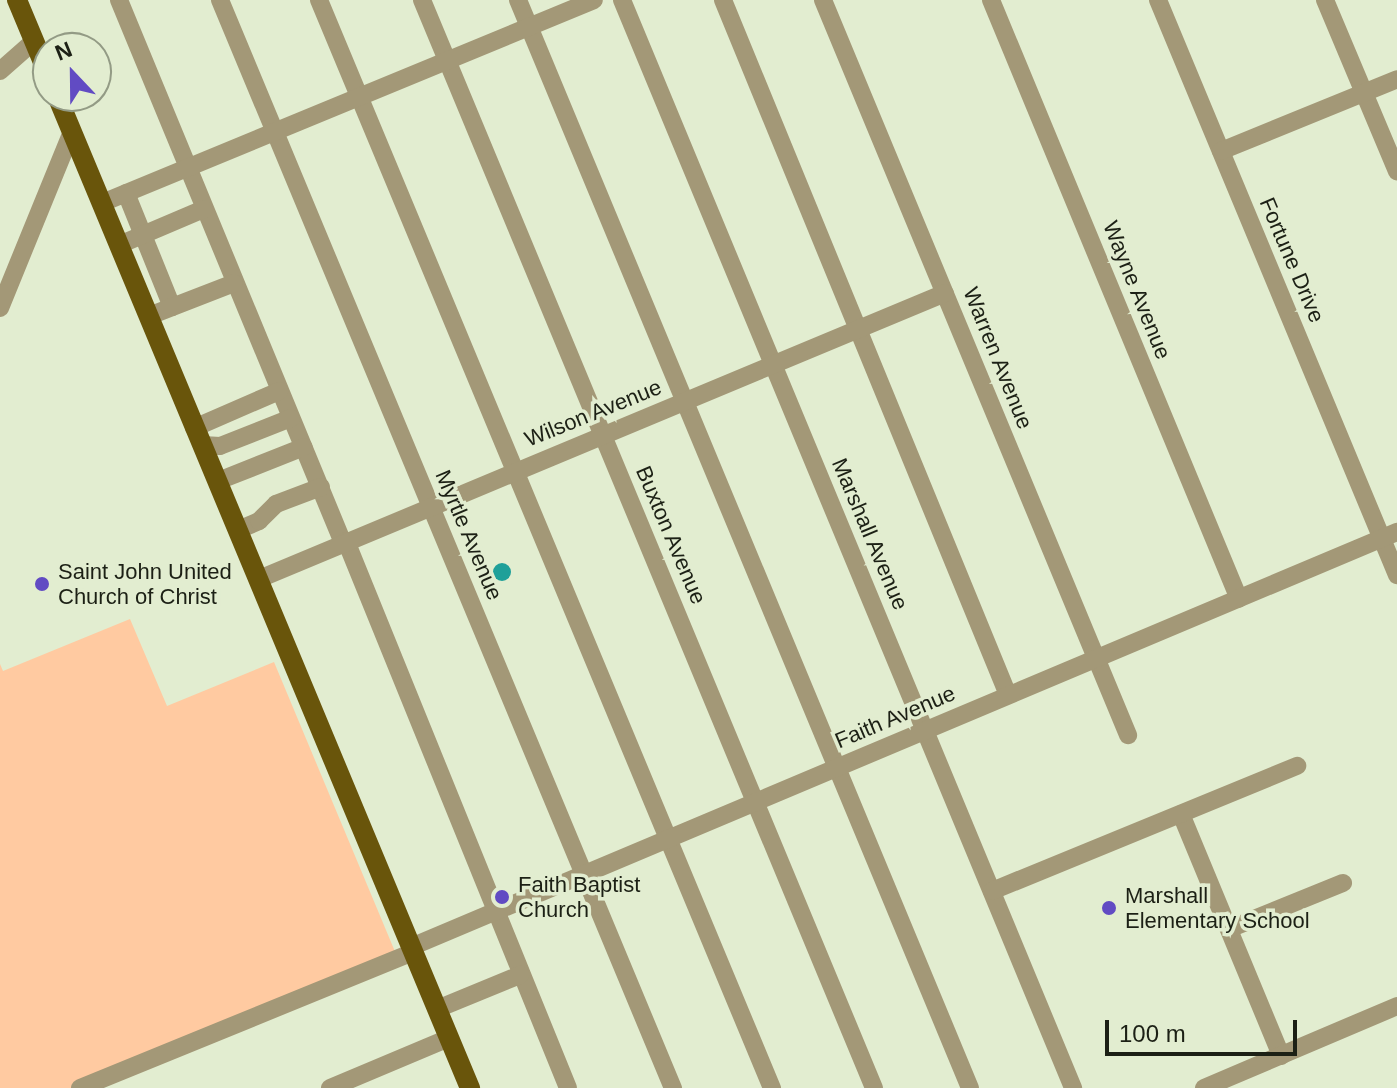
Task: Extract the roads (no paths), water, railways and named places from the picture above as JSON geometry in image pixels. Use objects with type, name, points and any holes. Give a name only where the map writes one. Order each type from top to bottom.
[{"type":"main road","points":[[17,0],[32,36]]},
{"type":"main road","points":[[64,112],[470,1088]]},
{"type":"street","points":[[119,0],[568,1088]]},
{"type":"street","name":"Myrtle Avenue","points":[[220,0],[673,1088]]},
{"type":"street","points":[[319,0],[772,1088]]},
{"type":"street","name":"Buxton Avenue","points":[[422,0],[874,1088]]},
{"type":"street","points":[[518,0],[840,766],[970,1088]]},
{"type":"street","points":[[102,203],[594,0]]},
{"type":"street","name":"Marshall Avenue","points":[[622,0],[1073,1088]]},
{"type":"street","points":[[723,0],[1008,695]]},
{"type":"street","name":"Warren Avenue","points":[[823,0],[1128,735]]},
{"type":"street","name":"Wayne Avenue","points":[[991,0],[1239,599]]},
{"type":"street","name":"Fortune Drive","points":[[1158,0],[1389,535],[1397,575]]},
{"type":"street","points":[[1325,0],[1397,171]]},
{"type":"street","points":[[0,71],[32,43]]},
{"type":"street","points":[[1221,151],[1397,79]]},
{"type":"street","points":[[0,308],[72,132]]},
{"type":"street","points":[[126,193],[172,307]]},
{"type":"street","points":[[116,236],[139,226],[204,209]]},
{"type":"street","points":[[149,316],[234,283]]},
{"type":"street","name":"Wilson Avenue","points":[[259,579],[945,293]]},
{"type":"street","points":[[199,437],[279,391]]},
{"type":"street","points":[[199,437],[220,446],[291,418]]},
{"type":"street","points":[[218,481],[304,447]]},
{"type":"street","points":[[238,530],[259,521],[276,504],[321,487]]},
{"type":"street","name":"Faith Avenue","points":[[80,1088],[1389,535]]},
{"type":"street","points":[[992,891],[1297,766]]},
{"type":"street","points":[[1181,814],[1281,1056]]},
{"type":"street","points":[[1229,929],[1343,883]]},
{"type":"street","points":[[437,1009],[520,975]]},
{"type":"street","points":[[1204,1088],[1397,1006]]},
{"type":"street","points":[[330,1088],[449,1038]]},
{"type":"water","points":[[502,563],[511,572],[502,581],[493,572]]},
{"type":"place","name":"Saint John United Church of Christ","points":[[42,584]]},
{"type":"place","name":"Faith Baptist Church","points":[[502,897]]},
{"type":"place","name":"Marshall Elementary School","points":[[1109,908]]}]
